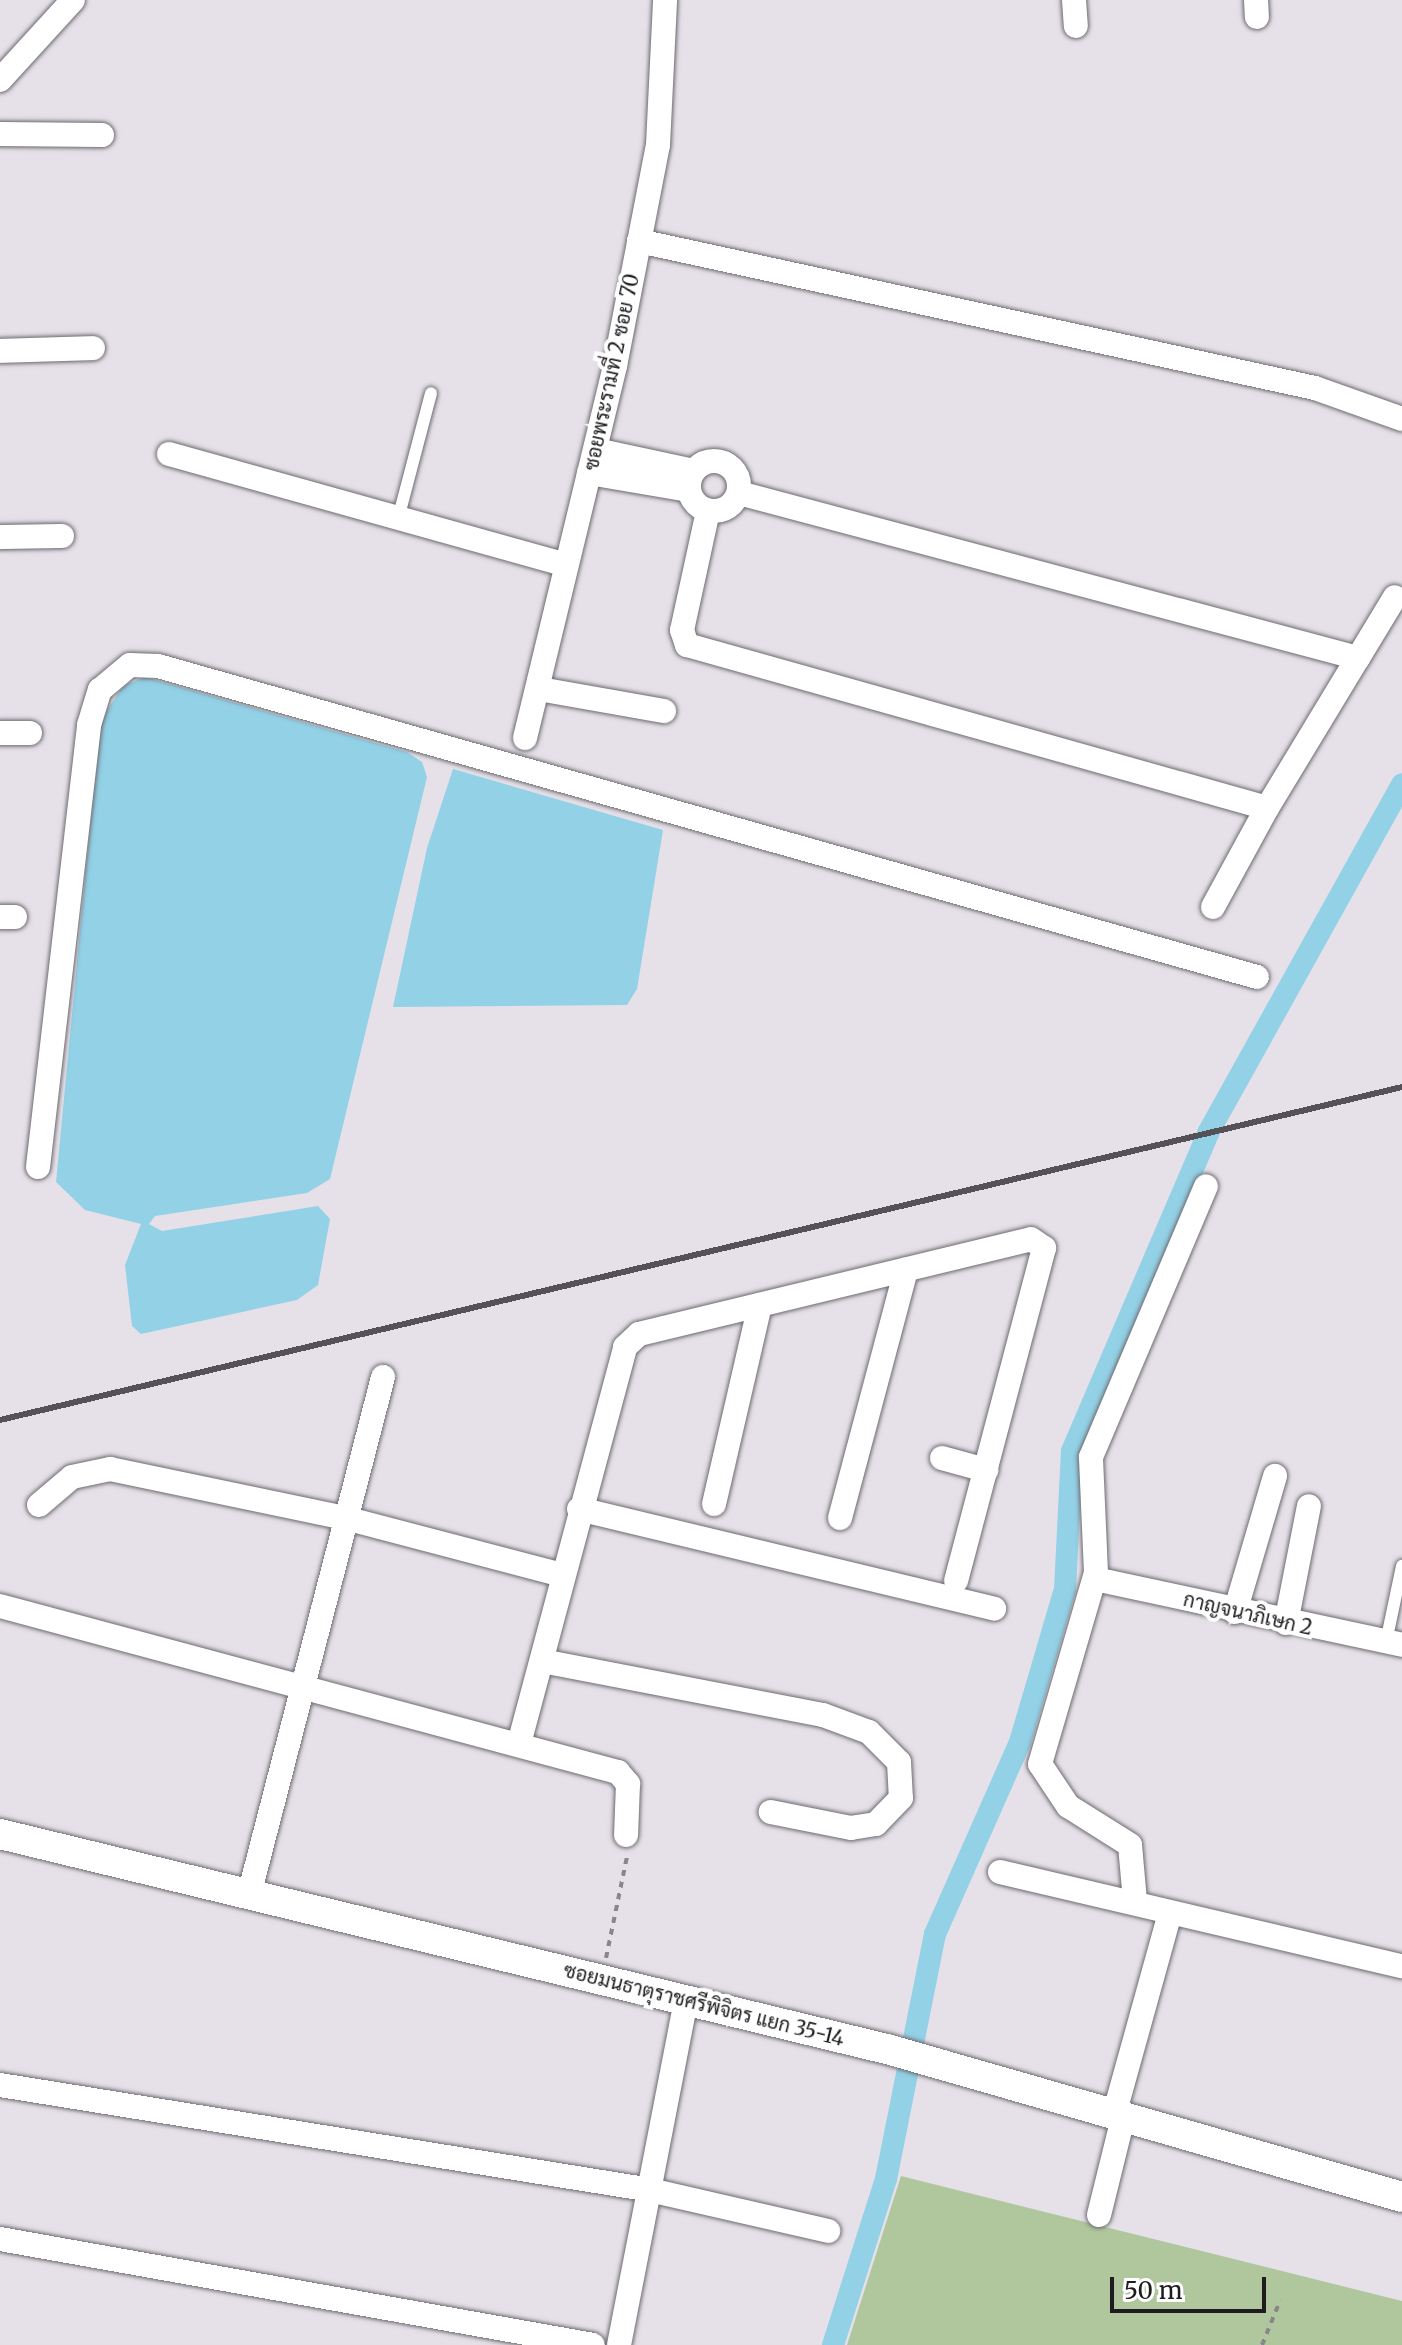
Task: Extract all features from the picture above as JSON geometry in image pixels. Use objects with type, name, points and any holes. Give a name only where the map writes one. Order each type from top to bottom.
[{"type":"street","points":[[0,80],[73,0]]},
{"type":"street","name":"ซอยพระรามที่ 2 ซอย 70","points":[[525,738],[593,462],[663,115],[665,0]]},
{"type":"street","points":[[1074,0],[1076,26]]},
{"type":"street","points":[[0,134],[102,135]]},
{"type":"street","points":[[639,241],[1315,388],[1402,419]]},
{"type":"street","points":[[0,351],[93,348]]},
{"type":"street","points":[[169,454],[566,565]]},
{"type":"street","points":[[593,462],[692,480]]},
{"type":"street","points":[[692,480],[707,462],[729,465],[739,493]]},
{"type":"street","points":[[692,480],[708,511],[682,630],[687,645],[1267,808]]},
{"type":"street","points":[[708,511],[723,510],[739,493]]},
{"type":"street","points":[[739,493],[1358,658]]},
{"type":"street","points":[[0,537],[62,536]]},
{"type":"street","points":[[1213,907],[1267,808],[1395,597]]},
{"type":"street","points":[[38,1167],[89,725],[100,690],[130,665],[158,666],[1257,977]]},
{"type":"street","points":[[539,689],[664,711]]},
{"type":"street","points":[[0,733],[30,733]]},
{"type":"street","points":[[1135,1901],[1130,1845],[1068,1806],[1040,1764],[1095,1579],[1091,1457],[1206,1186]]},
{"type":"street","points":[[520,1740],[579,1509],[625,1347],[639,1334],[1031,1239],[1044,1248],[956,1581]]},
{"type":"street","points":[[840,1518],[906,1270]]},
{"type":"street","points":[[714,1504],[760,1305]]},
{"type":"street","points":[[250,1891],[383,1377]]},
{"type":"street","points":[[942,1458],[986,1470]]},
{"type":"street","points":[[39,1505],[72,1477],[110,1469],[345,1518],[562,1575]]},
{"type":"street","points":[[1235,1612],[1275,1476]]},
{"type":"street","points":[[1286,1623],[1309,1506]]},
{"type":"street","points":[[579,1509],[994,1609]]},
{"type":"street","name":"กาญจนาภิเษก 2","points":[[1095,1579],[1235,1612],[1394,1644]]},
{"type":"street","points":[[0,1606],[520,1740],[626,1777],[628,1838]]},
{"type":"street","points":[[542,1661],[823,1715],[869,1732],[899,1762],[901,1798],[876,1824],[851,1828],[771,1812]]},
{"type":"street","name":"ซอยมนธาตุราชศรีพิจิตร แยก 35-14","points":[[0,1834],[250,1891],[887,2049],[1402,2197]]},
{"type":"street","points":[[1000,1872],[1135,1901],[1170,1913],[1402,1966]]},
{"type":"street","points":[[1099,2215],[1118,2117],[1170,1913]]},
{"type":"street","points":[[619,2345],[645,2189],[686,2000]]},
{"type":"street","points":[[0,2085],[645,2189],[828,2231]]},
{"type":"street","points":[[0,2239],[474,2334],[593,2345]]},
{"type":"lane","points":[[398,519],[431,393]]},
{"type":"lane","points":[[1394,1644],[1402,1566]]},
{"type":"path","points":[[602,1979],[628,1838]]},
{"type":"path","points":[[1262,2345],[1280,2301]]},
{"type":"green space","points":[[901,2176],[1402,2301],[1402,2345],[847,2345]]},
{"type":"water","points":[[145,677],[407,752],[422,762],[427,777],[330,1179],[307,1193],[155,1216],[149,1224],[162,1231],[318,1206],[330,1219],[318,1285],[297,1300],[141,1334],[132,1326],[125,1265],[141,1224],[85,1210],[56,1182],[100,721],[123,686]]},
{"type":"water","points":[[453,769],[663,830],[637,989],[627,1005],[393,1007],[427,848]]},
{"type":"waterway","points":[[833,2345],[886,2179],[935,1934],[1020,1742],[1065,1589],[1072,1451],[1208,1133],[1402,784]]},
{"type":"railway","points":[[0,1420],[1402,1087]]}]
